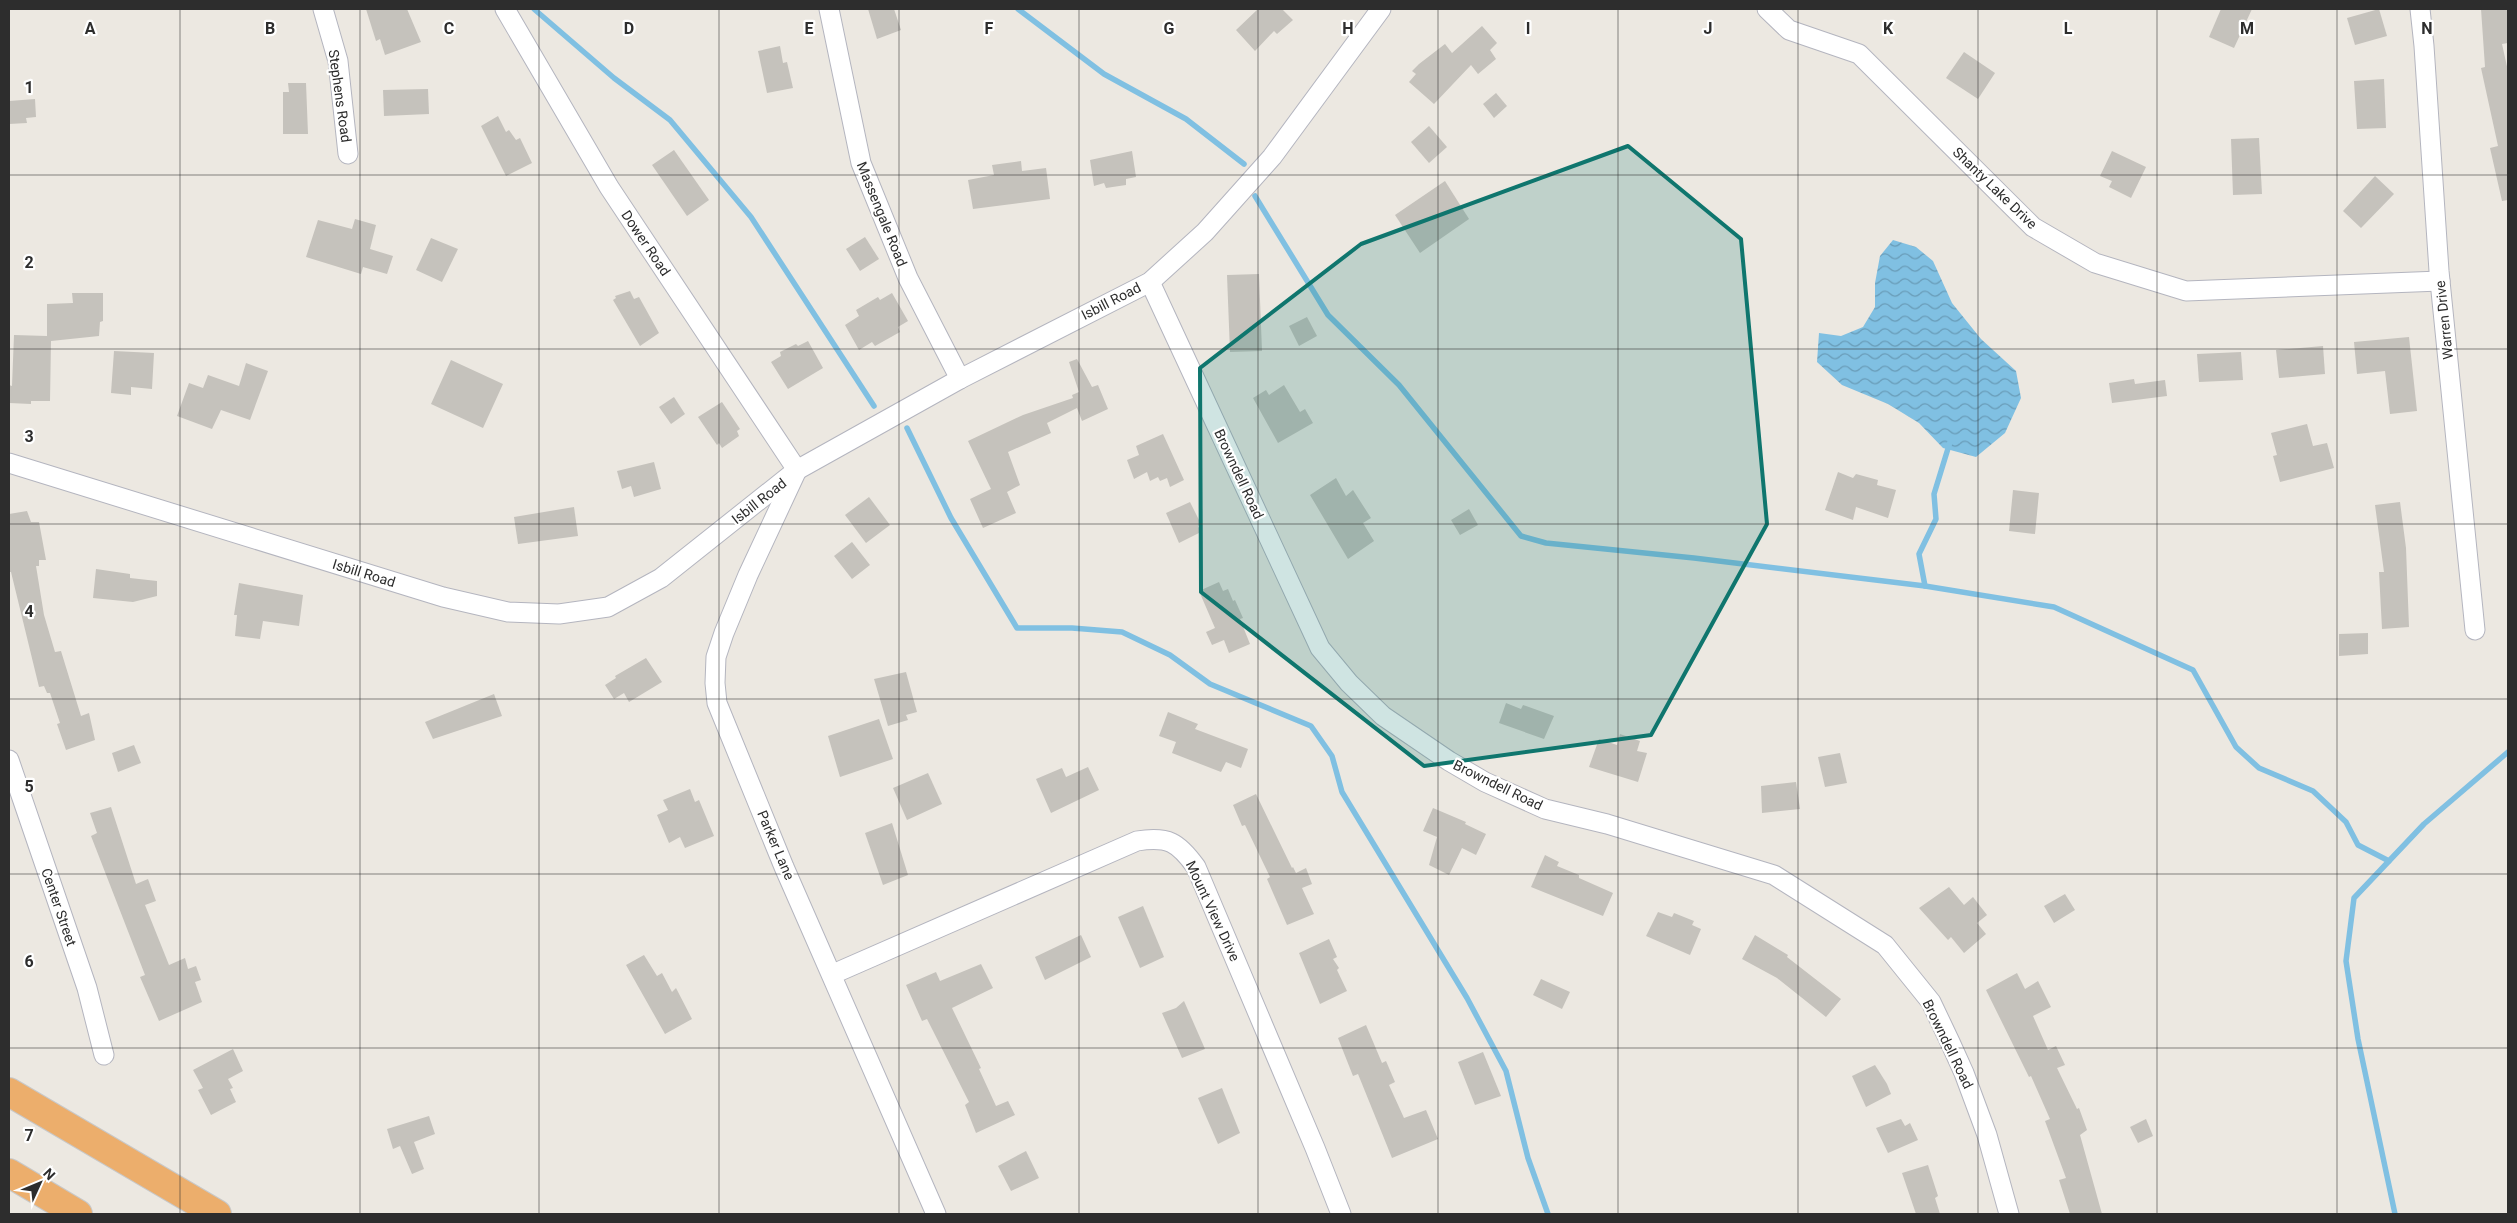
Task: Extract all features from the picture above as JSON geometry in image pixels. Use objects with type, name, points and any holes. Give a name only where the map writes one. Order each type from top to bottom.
[{"type":"highway","points":[[9,1092],[217,1214]]},
{"type":"highway","points":[[9,1173],[78,1214]]},
{"type":"street","name":"Stephens Road","points":[[323,9],[338,61],[348,154]]},
{"type":"street","name":"Dower Road","points":[[506,9],[609,186],[798,470]]},
{"type":"street","name":"Massengale Road","points":[[828,9],[861,163],[908,278],[960,379]]},
{"type":"street","name":"Isbill Road","points":[[9,463],[443,597],[508,612],[559,614],[608,607],[662,578],[798,470],[960,379],[1150,282],[1205,232],[1272,158],[1381,9]]},
{"type":"street","name":"Shanty Lake Drive","points":[[1767,9],[1790,30],[1859,54],[2033,226],[2095,263],[2186,291],[2440,281]]},
{"type":"street","name":"Warren Drive","points":[[2420,9],[2440,281],[2475,630]]},
{"type":"street","name":"Browndell Road","points":[[1150,282],[1320,648],[1350,684],[1383,716],[1449,761],[1485,782],[1546,809],[1607,824],[1774,875],[1884,945],[1931,1002],[1950,1042],[1964,1073],[1987,1135],[2009,1214]]},
{"type":"street","name":"Parker Lane","points":[[798,470],[748,575],[724,633],[716,658],[715,683],[721,712],[784,867],[833,974],[936,1214]]},
{"type":"street","name":"Center Street","points":[[9,760],[87,988],[104,1055]]},
{"type":"street","name":"Mount View Drive","points":[[833,974],[1137,841],[1155,838],[1173,842],[1186,853],[1196,867],[1341,1214]]},
{"type":"highlighted area","points":[[1628,146],[1741,239],[1767,524],[1651,735],[1424,766],[1201,592],[1200,368],[1361,244]]},
{"type":"water","points":[[1893,240],[1916,247],[1933,261],[1952,303],[1981,339],[2016,371],[2021,398],[2005,433],[1976,457],[1943,448],[1919,423],[1888,404],[1842,385],[1817,362],[1819,333],[1841,336],[1863,327],[1875,307],[1875,283],[1880,256]]},
{"type":"building","points":[[366,9],[407,9],[421,42],[385,55],[380,39],[376,41]]},
{"type":"building","points":[[868,9],[894,9],[901,30],[877,39]]},
{"type":"building","points":[[1258,9],[1282,9],[1293,20],[1277,34],[1274,31],[1255,51],[1236,30]]},
{"type":"building","points":[[2221,9],[2252,9],[2234,48],[2209,37]]},
{"type":"building","points":[[2379,9],[2387,36],[2355,45],[2347,18]]},
{"type":"building","points":[[2481,9],[2508,9],[2508,43],[2502,44],[2508,71],[2508,200],[2502,201],[2490,148],[2498,146],[2481,68],[2485,67]]},
{"type":"building","points":[[1482,26],[1497,43],[1490,50],[1496,59],[1478,74],[1471,65],[1434,104],[1409,82],[1416,74],[1412,71],[1445,44],[1452,53]]},
{"type":"building","points":[[780,46],[783,63],[787,62],[793,88],[767,93],[758,51]]},
{"type":"building","points":[[1964,52],[1995,73],[1978,99],[1946,78]]},
{"type":"building","points":[[2384,79],[2386,128],[2357,129],[2354,81]]},
{"type":"building","points":[[288,83],[306,83],[308,134],[283,134],[283,92],[289,92]]},
{"type":"building","points":[[428,89],[429,114],[384,116],[383,90]]},
{"type":"building","points":[[1496,93],[1507,106],[1494,118],[1483,104]]},
{"type":"building","points":[[35,99],[36,117],[26,118],[27,123],[9,124],[9,101]]},
{"type":"building","points":[[498,116],[506,132],[509,130],[516,140],[520,138],[532,163],[506,176],[481,126]]},
{"type":"building","points":[[1429,126],[1447,147],[1429,163],[1411,142]]},
{"type":"building","points":[[2259,138],[2262,194],[2233,195],[2231,139]]},
{"type":"building","points":[[674,150],[709,200],[687,216],[652,165]]},
{"type":"building","points":[[1132,151],[1136,177],[1126,179],[1126,185],[1106,188],[1104,183],[1094,186],[1090,160]]},
{"type":"building","points":[[2112,151],[2146,167],[2131,198],[2109,187],[2112,181],[2100,176]]},
{"type":"building","points":[[1021,161],[1022,171],[1046,168],[1050,199],[973,209],[968,180],[994,175],[992,165]]},
{"type":"building","points":[[2375,176],[2394,194],[2361,228],[2343,211]]},
{"type":"building","points":[[1445,181],[1469,219],[1420,253],[1395,215]]},
{"type":"building","points":[[355,219],[376,225],[370,249],[393,256],[387,274],[363,267],[361,274],[306,257],[318,220],[352,229]]},
{"type":"building","points":[[865,237],[879,259],[860,271],[846,249]]},
{"type":"building","points":[[431,238],[458,249],[442,282],[416,270]]},
{"type":"building","points":[[1259,274],[1262,351],[1230,352],[1227,275]]},
{"type":"building","points":[[630,291],[634,299],[639,297],[659,333],[640,346],[613,300],[616,298],[615,296]]},
{"type":"building","points":[[72,293],[103,293],[103,321],[100,322],[99,336],[51,341],[50,401],[31,401],[31,404],[9,403],[9,385],[12,386],[14,335],[47,336],[47,304],[73,303]]},
{"type":"building","points":[[892,293],[908,321],[898,327],[900,332],[875,346],[872,342],[859,350],[845,325],[859,316],[856,310],[878,297],[880,300]]},
{"type":"building","points":[[1307,317],[1317,336],[1299,346],[1289,326]]},
{"type":"building","points":[[2409,337],[2417,411],[2390,414],[2385,371],[2357,374],[2354,342]]},
{"type":"building","points":[[808,341],[823,368],[788,389],[771,362],[781,356],[780,352],[796,344],[798,346]]},
{"type":"building","points":[[2323,346],[2325,374],[2279,378],[2276,350]]},
{"type":"building","points":[[114,351],[154,353],[152,389],[131,387],[131,395],[111,393]]},
{"type":"building","points":[[2241,352],[2243,380],[2199,382],[2197,354]]},
{"type":"building","points":[[1077,359],[1092,387],[1098,385],[1108,409],[1082,421],[1077,408],[1047,423],[1051,433],[1008,452],[1020,485],[1007,492],[1016,513],[983,528],[970,499],[991,489],[968,441],[1023,415],[1073,398],[1072,395],[1079,392],[1069,362]]},
{"type":"building","points":[[451,360],[503,384],[483,428],[431,404]]},
{"type":"building","points":[[246,363],[268,371],[250,420],[221,410],[212,429],[177,416],[189,383],[203,388],[208,375],[239,386]]},
{"type":"building","points":[[2134,379],[2135,384],[2165,380],[2167,396],[2112,403],[2109,383]]},
{"type":"building","points":[[1284,385],[1300,412],[1305,409],[1313,423],[1278,443],[1253,398],[1266,390],[1269,395]]},
{"type":"building","points":[[674,397],[685,414],[671,424],[659,407]]},
{"type":"building","points":[[722,402],[740,429],[737,431],[739,436],[722,448],[719,443],[717,445],[698,417]]},
{"type":"building","points":[[2307,424],[2313,446],[2327,443],[2334,468],[2280,482],[2273,456],[2277,455],[2271,433]]},
{"type":"building","points":[[1163,434],[1184,480],[1170,487],[1167,478],[1160,481],[1158,477],[1150,481],[1147,472],[1134,479],[1127,460],[1139,455],[1136,446]]},
{"type":"building","points":[[654,462],[661,489],[634,497],[631,486],[622,489],[617,471]]},
{"type":"building","points":[[1838,472],[1853,478],[1856,474],[1878,480],[1877,485],[1896,490],[1888,518],[1856,507],[1853,520],[1825,510]]},
{"type":"building","points":[[1336,478],[1346,496],[1353,490],[1371,518],[1363,523],[1374,541],[1348,559],[1310,495]]},
{"type":"building","points":[[2013,490],[2039,493],[2035,534],[2009,531]]},
{"type":"building","points":[[869,497],[890,525],[866,543],[845,515]]},
{"type":"building","points":[[1190,502],[1201,524],[1198,526],[1201,532],[1179,543],[1166,513]]},
{"type":"building","points":[[2400,502],[2406,548],[2409,627],[2382,629],[2379,572],[2384,572],[2375,505]]},
{"type":"building","points":[[574,507],[578,536],[518,544],[514,517]]},
{"type":"building","points":[[1469,509],[1478,525],[1460,535],[1451,520]]},
{"type":"building","points":[[27,511],[31,522],[39,522],[46,560],[39,560],[39,566],[36,566],[44,615],[55,652],[61,651],[81,716],[89,713],[95,740],[66,750],[57,724],[60,723],[50,693],[47,693],[44,686],[39,687],[11,572],[9,572],[9,514]]},
{"type":"building","points":[[852,542],[870,565],[852,579],[834,556]]},
{"type":"building","points":[[96,569],[130,574],[130,578],[157,581],[157,596],[133,602],[93,598]]},
{"type":"building","points":[[1219,582],[1223,591],[1228,589],[1233,601],[1235,600],[1243,618],[1240,619],[1250,644],[1229,653],[1224,640],[1212,645],[1206,632],[1215,628],[1199,591]]},
{"type":"building","points":[[239,583],[303,595],[299,626],[263,621],[260,639],[235,636],[237,615],[234,615]]},
{"type":"building","points":[[2368,633],[2368,654],[2339,656],[2339,634]]},
{"type":"building","points":[[646,658],[662,682],[629,702],[624,693],[614,699],[605,685],[616,678],[615,676]]},
{"type":"building","points":[[906,672],[917,712],[906,715],[908,720],[888,726],[874,679]]},
{"type":"building","points":[[494,694],[502,716],[433,739],[425,722]]},
{"type":"building","points":[[1506,703],[1521,709],[1523,705],[1554,716],[1544,739],[1499,723]]},
{"type":"building","points":[[1168,712],[1198,724],[1195,729],[1248,749],[1241,768],[1226,762],[1221,772],[1172,753],[1176,742],[1159,736]]},
{"type":"building","points":[[879,719],[893,759],[840,777],[828,736]]},
{"type":"building","points":[[1620,734],[1640,741],[1637,751],[1647,753],[1638,782],[1589,767],[1599,739],[1617,745]]},
{"type":"building","points":[[134,745],[141,763],[118,772],[112,753]]},
{"type":"building","points":[[1840,753],[1847,783],[1825,787],[1818,757]]},
{"type":"building","points":[[1088,767],[1099,790],[1051,813],[1036,779],[1062,768],[1066,777]]},
{"type":"building","points":[[928,773],[942,804],[907,820],[893,788]]},
{"type":"building","points":[[1796,782],[1800,809],[1762,813],[1761,786]]},
{"type":"building","points":[[690,789],[695,802],[699,800],[714,836],[685,848],[680,837],[669,843],[657,815],[668,810],[663,800]]},
{"type":"building","points":[[1256,794],[1292,868],[1296,873],[1306,868],[1312,884],[1302,888],[1314,914],[1287,925],[1267,879],[1270,877],[1245,825],[1242,826],[1233,805]]},
{"type":"building","points":[[111,807],[136,884],[148,879],[156,901],[145,905],[169,965],[185,958],[188,969],[196,966],[201,980],[195,982],[202,1002],[159,1021],[140,977],[145,975],[91,836],[97,833],[90,813]]},
{"type":"building","points":[[1433,808],[1466,822],[1465,824],[1486,834],[1476,855],[1462,848],[1449,875],[1429,865],[1437,837],[1423,831]]},
{"type":"building","points":[[892,823],[908,875],[883,885],[865,833]]},
{"type":"building","points":[[1545,855],[1559,862],[1557,866],[1613,893],[1603,916],[1531,887]]},
{"type":"building","points":[[1949,887],[1964,905],[1973,897],[1987,915],[1977,923],[1986,934],[1964,953],[1951,937],[1948,940],[1919,908]]},
{"type":"building","points":[[2065,894],[2075,910],[2054,923],[2044,906]]},
{"type":"building","points":[[1143,906],[1164,957],[1140,968],[1118,917]]},
{"type":"building","points":[[1658,912],[1672,917],[1674,913],[1694,921],[1692,925],[1701,929],[1690,955],[1646,936]]},
{"type":"building","points":[[1081,935],[1091,957],[1045,980],[1035,957]]},
{"type":"building","points":[[1755,935],[1788,955],[1787,957],[1841,999],[1826,1017],[1777,978],[1742,959]]},
{"type":"building","points":[[1329,939],[1337,957],[1333,959],[1339,968],[1337,970],[1347,991],[1320,1004],[1299,953]]},
{"type":"building","points":[[644,955],[657,976],[662,973],[672,992],[676,988],[692,1019],[665,1034],[626,965]]},
{"type":"building","points":[[981,964],[993,988],[952,1008],[981,1068],[979,1069],[996,1106],[1008,1101],[1015,1115],[976,1133],[965,1105],[969,1102],[927,1019],[922,1021],[906,985],[936,972],[940,981]]},
{"type":"building","points":[[2017,973],[2025,989],[2038,981],[2051,1007],[2033,1016],[2048,1050],[2056,1046],[2065,1065],[2057,1068],[2077,1109],[2079,1108],[2087,1130],[2080,1135],[2102,1214],[2070,1214],[2059,1180],[2066,1178],[2045,1121],[2050,1119],[2031,1076],[2029,1077],[1986,990]]},
{"type":"building","points":[[1541,979],[1570,992],[1562,1009],[1533,995]]},
{"type":"building","points":[[1184,1001],[1205,1049],[1182,1058],[1162,1013],[1176,1008]]},
{"type":"building","points":[[1366,1025],[1382,1063],[1386,1061],[1395,1082],[1389,1085],[1404,1118],[1426,1110],[1438,1139],[1392,1158],[1358,1074],[1353,1076],[1338,1038]]},
{"type":"building","points":[[233,1049],[243,1071],[228,1079],[233,1088],[230,1089],[236,1102],[211,1115],[198,1090],[203,1088],[193,1070]]},
{"type":"building","points":[[1483,1052],[1501,1096],[1475,1105],[1458,1062]]},
{"type":"building","points":[[1875,1065],[1891,1094],[1866,1107],[1852,1076]]},
{"type":"building","points":[[1222,1088],[1240,1133],[1218,1144],[1198,1098]]},
{"type":"building","points":[[429,1116],[435,1134],[414,1142],[424,1169],[412,1174],[400,1146],[393,1149],[387,1129]]},
{"type":"building","points":[[1901,1119],[1905,1126],[1910,1123],[1918,1140],[1888,1153],[1876,1128]]},
{"type":"building","points":[[2146,1119],[2153,1136],[2138,1143],[2130,1127]]},
{"type":"building","points":[[1026,1151],[1039,1178],[1011,1191],[998,1166]]},
{"type":"building","points":[[1928,1165],[1938,1196],[1935,1198],[1940,1214],[1916,1214],[1902,1173]]},
{"type":"waterway","points":[[534,9],[614,78],[670,120],[751,217],[874,406]]},
{"type":"waterway","points":[[1018,9],[1104,74],[1186,119],[1244,164]]},
{"type":"waterway","points":[[1255,196],[1328,315],[1399,385],[1521,536],[1546,543],[1694,558],[1925,586],[2054,607],[2193,670],[2236,747],[2259,768],[2313,791],[2346,822],[2358,845],[2389,861]]},
{"type":"waterway","points":[[907,428],[951,518],[1017,628],[1072,628],[1122,632],[1170,655],[1210,684],[1311,726],[1332,756],[1342,792],[1467,998],[1506,1071],[1528,1158],[1548,1214]]},
{"type":"waterway","points":[[1925,586],[1919,554],[1936,519],[1934,494],[1950,442]]},
{"type":"waterway","points":[[2395,1214],[2358,1039],[2346,961],[2354,898],[2424,824],[2508,752]]}]
